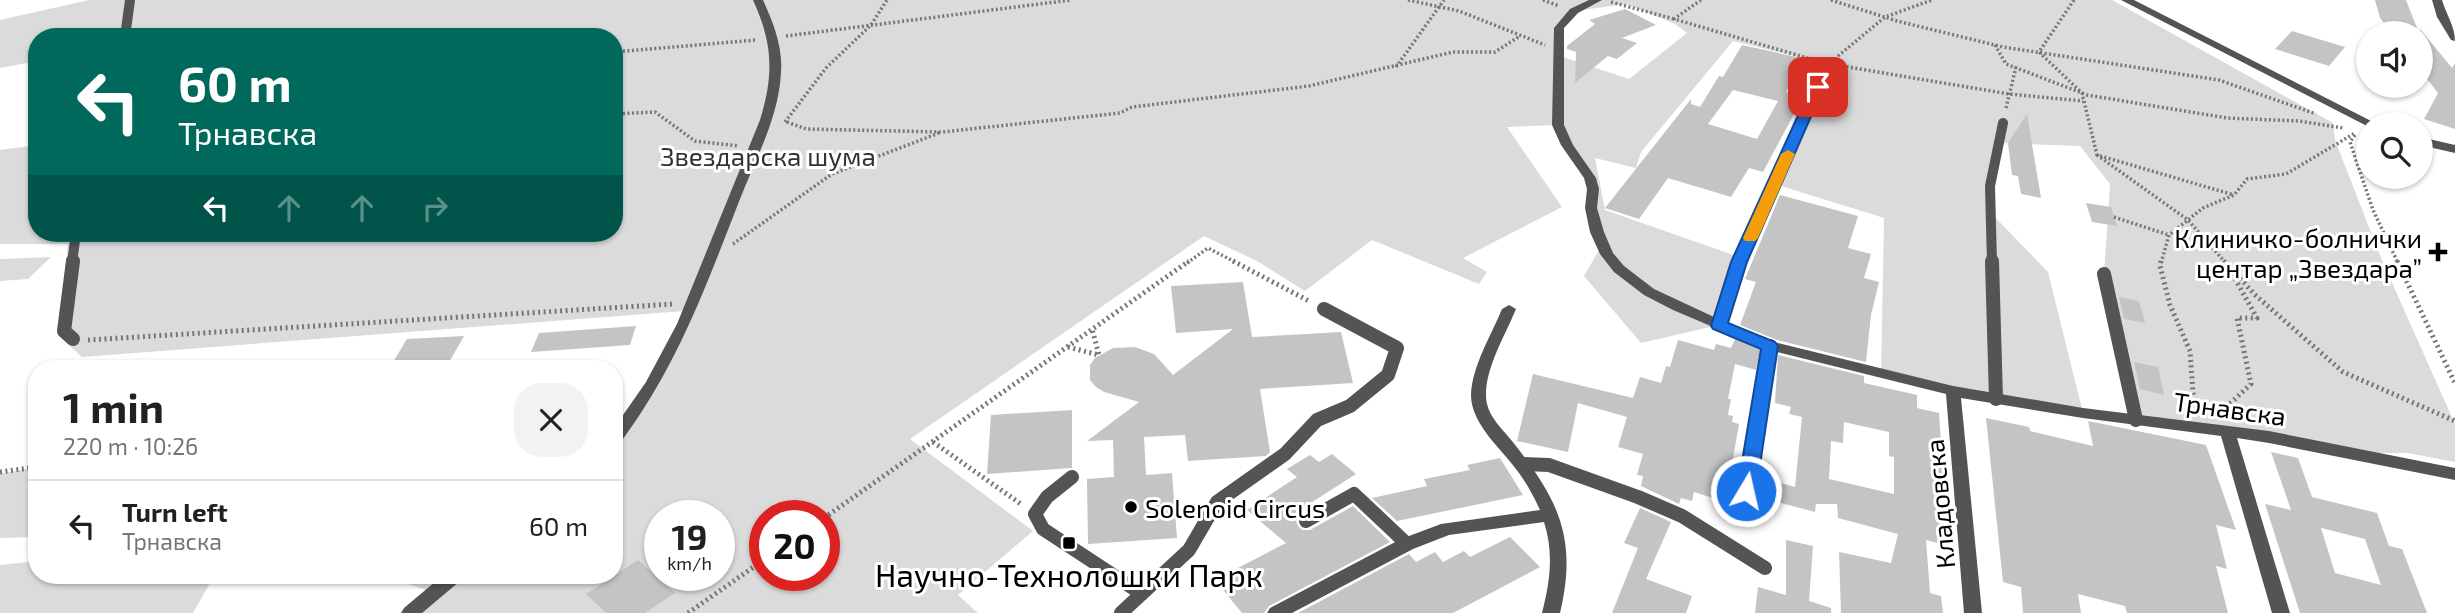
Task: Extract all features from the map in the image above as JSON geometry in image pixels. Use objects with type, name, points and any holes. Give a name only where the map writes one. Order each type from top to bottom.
[{"type":"street","points":[[623,427],[643,401],[679,339],[764,123],[776,69],[767,17],[758,0]]},
{"type":"street","name":"Трнавска","points":[[1597,0],[1574,11],[1560,26],[1559,125],[1567,145],[1590,178],[1594,222],[1607,254],[1619,269],[1649,292],[1719,326],[1770,346],[1953,391],[2227,431],[2455,474]]},
{"type":"street","points":[[2126,0],[2356,116]]},
{"type":"street","points":[[2437,0],[2442,17],[2455,38]]},
{"type":"street","points":[[1719,326],[1739,262],[1828,64]]},
{"type":"street","points":[[2433,144],[2455,149]]},
{"type":"street","points":[[1509,309],[1479,384],[1479,405],[1486,420],[1522,464],[1552,515],[1561,557],[1559,586],[1551,613]]},
{"type":"street","name":"Кладовска","points":[[1953,391],[1973,613]]},
{"type":"street","points":[[2227,431],[2281,613]]},
{"type":"street","points":[[1276,613],[1407,544],[1447,529],[1552,515]]},
{"type":"street","points":[[410,613],[444,584]]},
{"type":"lane","points":[[126,28],[130,0]]},
{"type":"lane","points":[[1996,399],[1990,186],[2003,123]]},
{"type":"lane","points":[[73,339],[64,331],[75,242]]},
{"type":"lane","points":[[2104,274],[2136,419]]},
{"type":"lane","points":[[1121,613],[1189,550],[1217,502],[1285,454],[1317,420],[1350,406],[1388,374],[1397,348],[1324,309]]},
{"type":"lane","points":[[1746,491],[1770,346]]},
{"type":"lane","points":[[1522,464],[1549,465],[1638,497],[1682,516],[1765,568]]},
{"type":"lane","points":[[1072,477],[1047,497],[1035,514],[1046,532],[1142,594]]},
{"type":"lane","points":[[1306,521],[1354,494],[1407,544]]},
{"type":"path","points":[[787,122],[826,68],[872,25],[887,0]]},
{"type":"path","points":[[623,51],[771,38],[1071,0]]},
{"type":"path","points":[[1408,0],[1459,11],[1559,51]]},
{"type":"path","points":[[1396,66],[1444,0]]},
{"type":"path","points":[[1605,0],[1828,64],[2009,94],[2083,101]]},
{"type":"path","points":[[1674,19],[1701,0]]},
{"type":"path","points":[[1831,0],[1885,17],[1995,45],[2218,80],[2318,114]]},
{"type":"path","points":[[1828,64],[1885,17],[1932,0]]},
{"type":"path","points":[[2039,52],[2074,0]]},
{"type":"path","points":[[764,123],[787,122],[806,129],[942,132],[1120,113],[1132,107],[1309,86],[1453,52],[1495,52],[1520,36]]},
{"type":"path","points":[[1995,45],[2006,64],[2082,93],[2227,118],[2299,121],[2356,130]]},
{"type":"path","points":[[2039,52],[2082,93],[2096,155],[2188,220],[2254,294],[2343,372],[2455,421]]},
{"type":"path","points":[[2003,123],[2016,67]]},
{"type":"path","points":[[623,114],[655,112],[695,141],[754,148]]},
{"type":"path","points":[[2224,260],[2258,318],[2237,318],[2251,384],[2204,428],[2193,393],[2190,351],[2170,305],[2160,265],[2169,234],[2203,208],[2234,195],[2247,179],[2286,174],[2325,153],[2356,131]]},
{"type":"path","points":[[713,252],[741,242],[788,204],[832,174],[942,132]]},
{"type":"path","points":[[2356,133],[2350,142],[2356,159]]},
{"type":"path","points":[[2096,155],[2234,195]]},
{"type":"path","points":[[2366,189],[2455,383]]},
{"type":"path","points":[[2114,217],[2169,234]]},
{"type":"path","points":[[840,507],[1208,248],[1324,309]]},
{"type":"path","points":[[73,339],[693,303]]},
{"type":"path","points":[[1068,347],[1099,355],[1092,330]]},
{"type":"path","points":[[933,442],[1035,514]]},
{"type":"path","points":[[0,472],[28,468]]},
{"type":"path","points":[[688,613],[749,570]]},
{"type":"green space","name":"Звездарска шума","points":[[89,0],[2112,0],[2333,123],[2335,140],[2381,258],[2455,424],[2455,462],[2408,453],[2360,453],[2136,420],[2104,274],[2110,184],[2080,146],[1999,143],[1987,209],[2048,272],[2083,413],[1881,376],[1884,218],[1775,184],[1719,325],[1641,343],[1584,276],[1602,245],[1591,181],[1558,125],[1507,127],[1562,207],[1463,258],[1487,272],[1479,284],[1372,240],[1305,291],[1257,261],[1204,236],[910,439],[1033,531],[958,595],[978,613],[410,613],[433,592],[408,584],[623,584],[623,428],[644,401],[684,311],[82,357],[58,335],[68,244],[0,244],[0,150],[28,146],[28,242],[623,242],[623,28],[28,28],[28,63],[0,68],[0,20]],"holes":[[[1627,4],[1675,24],[1687,33],[1629,79],[1560,56],[1560,26],[1574,11]],[[1733,41],[1828,64],[1739,257],[1605,210],[1595,158],[1636,168],[1641,152]]]},
{"type":"green space","points":[[51,257],[28,279],[0,281],[0,259]]},
{"type":"green space","points":[[28,469],[28,537],[0,538],[0,474]]},
{"type":"green space","points":[[28,562],[28,584],[209,584],[193,613],[0,613],[0,565]]},
{"type":"building","points":[[2375,0],[2406,0],[2414,21],[2382,21]]},
{"type":"building","points":[[1625,9],[1656,25],[1622,38],[1637,43],[1617,59],[1608,56],[1575,83],[1576,52],[1567,49],[1567,46],[1595,24],[1589,20]]},
{"type":"building","points":[[2292,31],[2345,47],[2329,66],[2275,49]]},
{"type":"building","points":[[1742,45],[1801,58],[1786,92],[1803,97],[1763,172],[1749,168],[1731,197],[1668,178],[1639,219],[1605,208],[1691,99],[1691,104],[1700,107],[1719,76],[1723,77]],"holes":[[[1733,90],[1778,101],[1757,139],[1708,124]]]},
{"type":"building","points":[[2433,45],[2452,68],[2455,63],[2455,129],[2433,122],[2433,112],[2428,112],[2438,93],[2433,87]]},
{"type":"building","points":[[2027,114],[2041,198],[2021,194],[2018,176],[2012,175],[2008,143]]},
{"type":"building","points":[[1780,195],[1858,216],[1848,248],[1871,254],[1864,278],[1879,282],[1871,315],[1866,362],[1777,340],[1740,325],[1756,282],[1745,279]]},
{"type":"building","points":[[2086,203],[2111,207],[2117,226],[2092,222]]},
{"type":"building","points":[[1243,282],[1252,337],[1341,332],[1353,383],[1260,389],[1270,452],[1266,456],[1188,461],[1185,435],[1144,437],[1146,475],[1172,473],[1177,538],[1088,544],[1087,479],[1114,477],[1113,440],[1087,441],[1139,402],[1096,387],[1090,380],[1090,365],[1095,358],[1113,348],[1135,347],[1154,354],[1173,375],[1233,329],[1176,333],[1171,286]]},
{"type":"building","points":[[2119,297],[2139,301],[2145,323],[2124,319]]},
{"type":"building","points":[[636,326],[630,345],[531,352],[539,333]]},
{"type":"building","points":[[464,336],[450,360],[394,360],[407,339]]},
{"type":"building","points":[[1735,339],[1760,350],[1756,370],[1735,364],[1728,399],[1731,399],[1728,415],[1733,416],[1732,422],[1739,424],[1732,464],[1741,467],[1738,491],[1735,491],[1732,504],[1694,492],[1692,501],[1681,498],[1679,504],[1641,486],[1643,476],[1637,475],[1643,454],[1618,447],[1627,417],[1578,403],[1568,452],[1517,441],[1533,374],[1633,398],[1640,377],[1661,383],[1666,366],[1670,367],[1678,340],[1714,350],[1716,344],[1731,348]]},
{"type":"building","points":[[1778,355],[1864,376],[1864,383],[1917,395],[1917,408],[1939,413],[1943,476],[1937,474],[1941,544],[1926,540],[1930,593],[1941,596],[1943,613],[1841,613],[1839,552],[1891,563],[1898,534],[1838,518],[1837,504],[1816,504],[1815,512],[1755,496],[1759,477],[1795,487],[1802,417],[1789,414],[1791,407],[1775,403]],"holes":[[[1844,422],[1889,432],[1889,456],[1894,457],[1894,494],[1829,479],[1831,441],[1843,443]]]},
{"type":"building","points":[[2134,362],[2158,367],[2164,395],[2140,389]]},
{"type":"building","points":[[1072,410],[1072,468],[987,474],[991,415]]},
{"type":"building","points":[[1986,418],[2029,427],[2030,431],[2093,446],[2088,421],[2206,445],[2236,530],[2216,525],[2227,569],[2216,566],[2228,613],[2127,613],[2125,606],[2078,594],[2081,613],[2023,613],[2021,587],[2003,582]]},
{"type":"building","points":[[2271,452],[2298,458],[2312,497],[2377,513],[2389,546],[2402,549],[2427,613],[2300,613],[2265,504],[2291,510]],"holes":[[[2321,528],[2365,539],[2381,585],[2335,573]]]},
{"type":"building","points":[[1332,454],[1356,474],[1292,515],[1301,513],[1296,520],[1298,526],[1302,530],[1310,530],[1353,506],[1390,542],[1269,606],[1264,613],[1242,613],[1215,580],[1286,543],[1247,510],[1297,477],[1287,469],[1310,455],[1319,462]]},
{"type":"building","points":[[1500,458],[1523,495],[1397,521],[1372,498],[1427,486],[1424,479],[1470,470],[1467,465]]},
{"type":"building","points":[[1640,508],[1671,522],[1646,579],[1692,596],[1686,613],[1612,613],[1638,548],[1624,543]]},
{"type":"building","points":[[1510,537],[1540,567],[1453,613],[1298,613],[1409,554],[1416,562],[1435,552],[1443,562],[1464,551],[1470,557]]},
{"type":"building","points":[[1786,540],[1813,546],[1809,601],[1831,608],[1831,613],[1755,613],[1758,587],[1786,595]]},
{"type":"building","points":[[638,560],[644,565],[644,591],[675,593],[645,613],[606,613],[586,594],[601,584],[623,584],[623,570]]},
{"type":"slow traffic","points":[[1750,238],[1788,154]]},
{"type":"place","name":"Клиничко-болнички центар „Звездара”","points":[[2438,252]]},
{"type":"place","name":"Solenoid Circus","points":[[1131,507]]},
{"type":"place","name":"Научно-Технолошки Парк","points":[[1069,543]]},
{"type":"route","points":[[1746,491],[1770,346],[1719,326],[1739,262],[1818,87]]}]
